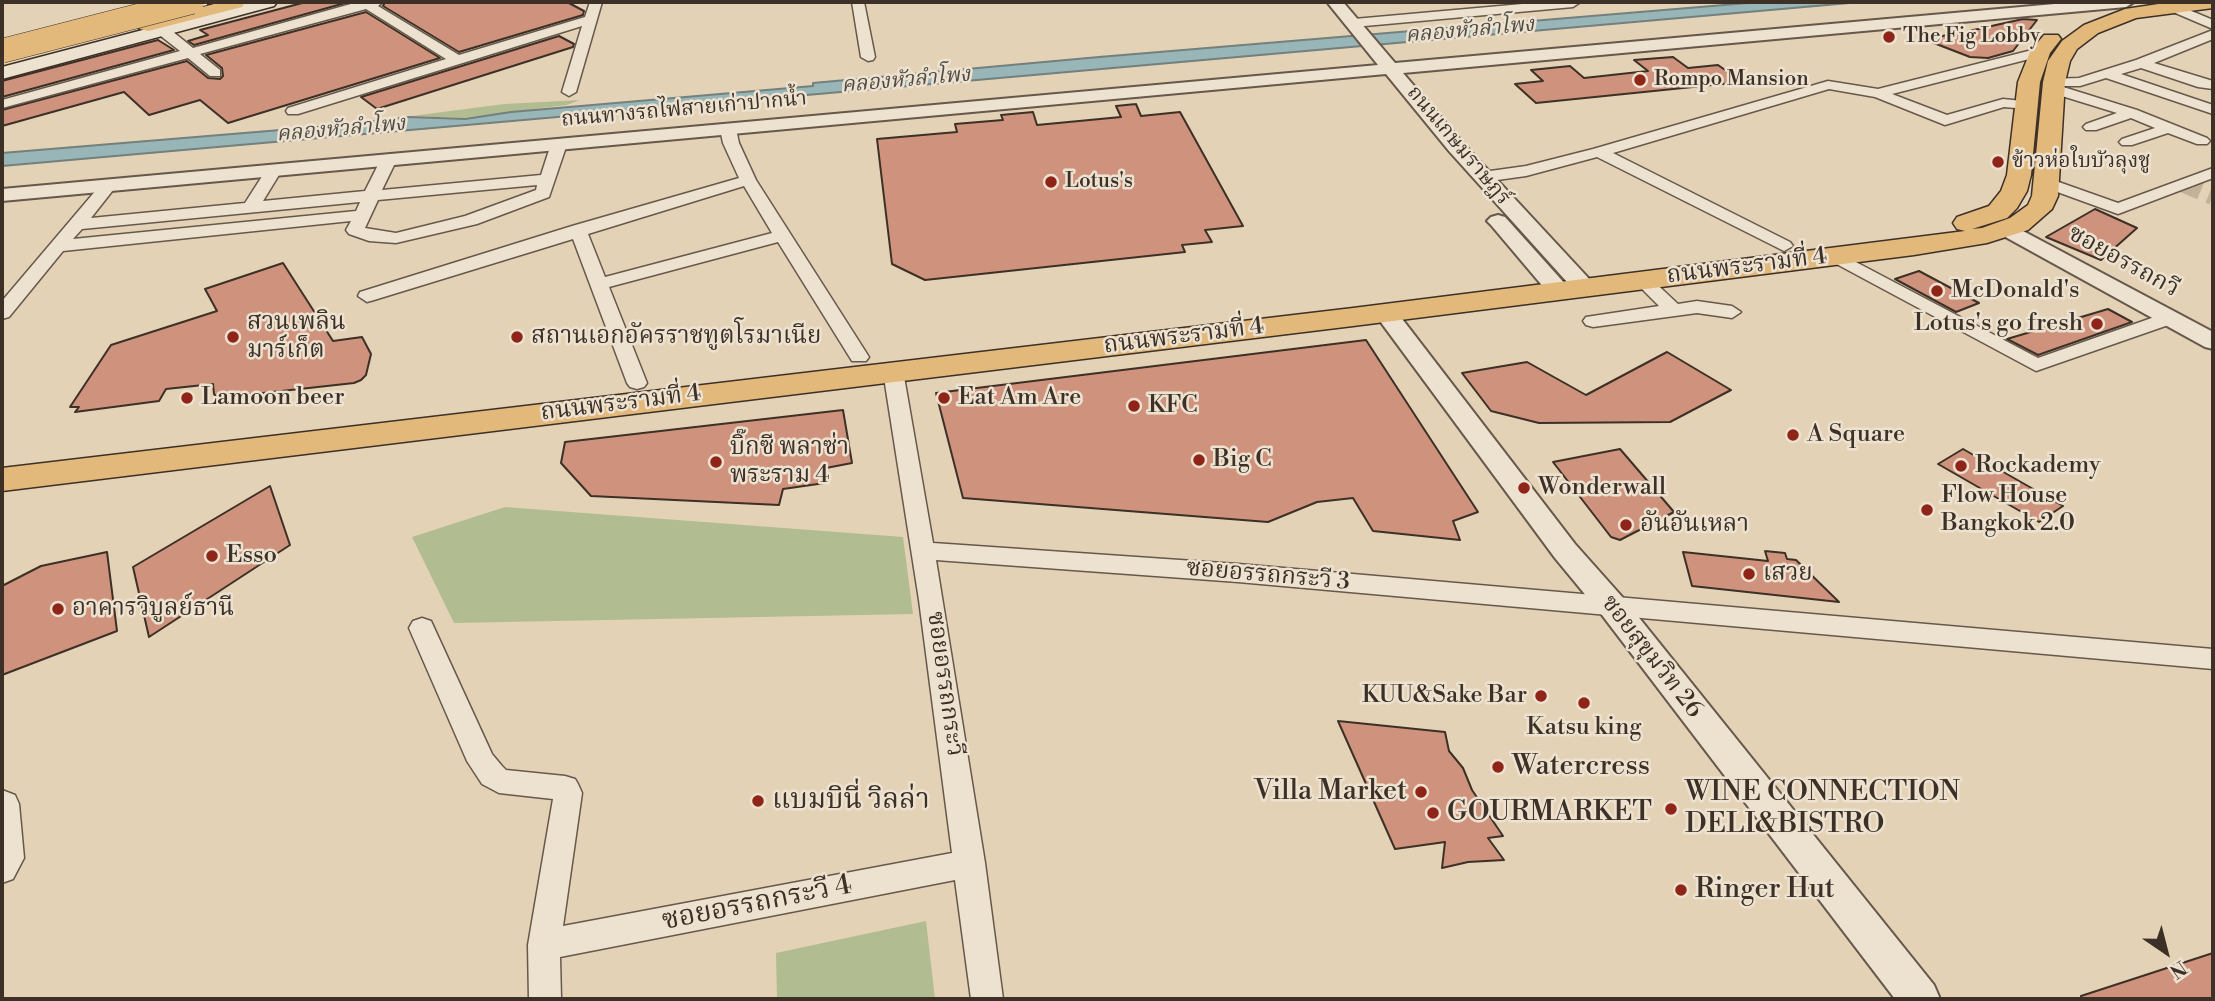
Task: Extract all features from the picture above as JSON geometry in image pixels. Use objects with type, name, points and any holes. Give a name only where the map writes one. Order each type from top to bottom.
[{"type":"highway","points":[[2,43],[184,2]]},
{"type":"highway","points":[[2,51],[192,2]]},
{"type":"highway","points":[[2,62],[234,2]]},
{"type":"main road","points":[[2,71],[256,2]]},
{"type":"main road","points":[[160,29],[268,2]]},
{"type":"main road","name":"ถนนพระรามที่ 4","points":[[2,460],[859,357],[891,362],[1385,312],[1784,246],[1937,228],[1984,218],[1998,212],[2008,203],[2014,191],[2029,82],[2040,52],[2059,32],[2073,23],[2133,2]]},
{"type":"main road","name":"ถนนพระรามที่ 4","points":[[2,480],[891,362],[1564,281],[1642,280],[1957,241],[2008,229],[2039,209],[2047,183],[2054,85],[2063,52],[2078,37],[2118,18],[2170,6],[2213,2]]},
{"type":"street","points":[[569,92],[596,2]]},
{"type":"street","points":[[858,2],[868,57]]},
{"type":"street","points":[[1391,67],[2126,2]]},
{"type":"street","points":[[2,104],[370,3],[457,60]]},
{"type":"street","points":[[1352,28],[1565,3]]},
{"type":"street","points":[[2170,6],[2213,25]]},
{"type":"street","name":"ถนนเกษมราษฎร์","points":[[1329,7],[1352,28],[1446,148],[1564,281]]},
{"type":"street","points":[[293,111],[591,19]]},
{"type":"street","name":"ถนนเกษมราษฎร์","points":[[1352,28],[1358,53],[1375,60]]},
{"type":"street","points":[[160,29],[215,73]]},
{"type":"street","points":[[2054,85],[2080,82],[2107,74],[2213,34]]},
{"type":"street","points":[[1878,93],[2040,52]]},
{"type":"street","name":"ถนนทางรถไฟสายเก่าปากน้ำ","points":[[2,195],[728,129],[1375,60],[1391,67]]},
{"type":"street","points":[[2141,63],[2213,85]]},
{"type":"street","name":"ถนนเกษมราษฎร์","points":[[1391,67],[1446,148],[1483,177],[1564,281]]},
{"type":"street","points":[[2107,74],[2213,110]]},
{"type":"street","points":[[1483,177],[1526,172],[1828,85],[1878,93],[1945,120],[2003,103],[2027,105]]},
{"type":"street","points":[[2054,85],[2202,141]]},
{"type":"street","points":[[2091,127],[2132,113]]},
{"type":"street","points":[[2127,142],[2169,128]]},
{"type":"street","points":[[728,129],[731,143],[748,180],[859,357]]},
{"type":"street","points":[[389,159],[355,230],[369,236],[396,238],[419,234],[498,211],[543,193],[559,144]]},
{"type":"street","points":[[1599,152],[1784,246]]},
{"type":"street","points":[[251,207],[274,170]]},
{"type":"street","points":[[2047,183],[2118,209],[2213,173]]},
{"type":"street","points":[[77,224],[548,179]]},
{"type":"street","points":[[367,296],[748,180]]},
{"type":"street","points":[[2,313],[109,185]]},
{"type":"street","points":[[58,246],[363,215]]},
{"type":"street","name":"ซอยอรรถกวี","points":[[2008,229],[2213,342]]},
{"type":"street","points":[[578,230],[637,383]]},
{"type":"street","points":[[598,284],[784,235]]},
{"type":"street","points":[[1835,256],[2036,365],[2170,318]]},
{"type":"street","points":[[1642,280],[1673,309]]},
{"type":"street","points":[[1593,321],[1673,309],[1705,307],[1732,312]]},
{"type":"street","name":"ซอยสุขุมวิท 26","points":[[1385,312],[1565,551],[1613,607],[1920,999]]},
{"type":"street","name":"ซอยอรรถกระวี","points":[[891,362],[970,863],[987,999]]},
{"type":"street","name":"ซอยอรรถกระวี 3","points":[[922,551],[1238,573],[2213,659]]},
{"type":"street","points":[[422,628],[481,761],[492,775],[499,781],[565,788],[568,793],[544,945],[545,999]]},
{"type":"street","points":[[2,802],[5,804],[9,858],[2,869]]},
{"type":"street","name":"ซอยอรรถกระวี 4","points":[[544,945],[970,863]]},
{"type":"green space","points":[[580,100],[567,105],[463,118],[412,116],[504,104]]},
{"type":"green space","points":[[505,507],[903,537],[913,614],[454,623],[412,537]]},
{"type":"green space","points":[[926,921],[935,999],[777,999],[776,953]]},
{"type":"water","name":"คลองหัวลำโพง","points":[[1760,2],[1861,2],[2,166],[2,153],[410,117],[465,119],[511,112],[813,86],[813,83],[1099,57]]},
{"type":"building","points":[[306,2],[349,2],[194,45],[188,41],[208,35],[200,30]]},
{"type":"building","points":[[385,2],[567,2],[584,11],[583,15],[459,52],[383,6]]},
{"type":"building","points":[[366,12],[440,58],[228,123],[200,100],[149,115],[124,92],[2,126],[2,110],[187,61],[208,78],[220,79],[223,76],[222,68],[206,55]]},
{"type":"building","points":[[2023,19],[2037,20],[2013,51],[1988,58],[1970,57],[1926,40],[1959,32],[1965,35],[1969,31]]},
{"type":"building","points":[[559,36],[574,44],[573,47],[377,109],[361,97]]},
{"type":"building","points":[[158,40],[174,50],[2,97],[2,81]]},
{"type":"building","name":"Rompo Mansion","points":[[1673,57],[1688,68],[1718,65],[1742,82],[1536,103],[1515,84],[1543,81],[1531,70],[1570,66],[1584,78],[1648,71],[1634,60]]},
{"type":"building","name":"Lotus's","points":[[1136,104],[1141,116],[1180,112],[1243,226],[1205,230],[1212,242],[1182,245],[1185,252],[925,280],[892,264],[877,139],[957,132],[955,124],[1003,120],[1001,115],[1033,112],[1037,125],[1121,117],[1116,106]]},
{"type":"building","points":[[2095,209],[2137,228],[2101,260],[2046,237]]},
{"type":"building","name":"สวนเพลิน มาร์เก็ต","points":[[283,263],[333,341],[362,337],[371,354],[366,375],[361,380],[354,383],[218,398],[214,394],[213,384],[166,389],[159,401],[75,412],[79,407],[70,407],[111,345],[217,311],[205,289]]},
{"type":"building","name":"McDonald's","points":[[1919,271],[1979,303],[1956,312],[1895,279]]},
{"type":"building","points":[[2108,309],[2132,322],[2038,355],[2007,339]]},
{"type":"building","name":"Big C","points":[[1366,340],[1478,512],[1453,521],[1460,540],[1373,531],[1353,498],[1317,502],[1268,522],[963,498],[936,393]]},
{"type":"building","points":[[1667,352],[1731,390],[1670,422],[1539,423],[1491,411],[1462,373],[1527,362],[1586,395]]},
{"type":"building","points":[[843,410],[852,463],[826,468],[825,483],[783,489],[779,505],[591,496],[561,463],[565,442]]},
{"type":"building","points":[[1620,449],[1674,512],[1620,540],[1611,537],[1553,462]]},
{"type":"building","points":[[1963,449],[2063,506],[2039,522],[1938,464]]},
{"type":"building","name":"Esso","points":[[270,486],[290,545],[149,637],[133,567]]},
{"type":"building","name":"เสวย","points":[[1765,551],[1785,553],[1787,559],[1796,560],[1839,602],[1692,586],[1683,552],[1768,561]]},
{"type":"building","name":"อาคารวิบูลย์ธานี","points":[[107,552],[117,631],[2,675],[2,586],[41,566]]},
{"type":"building","name":"GOURMARKET","points":[[1338,721],[1445,732],[1449,751],[1463,768],[1472,790],[1503,836],[1488,838],[1504,860],[1468,862],[1442,868],[1445,842],[1395,849]]},
{"type":"building","points":[[2213,953],[2213,999],[2081,999],[2081,996]]},
{"type":"tunnel","points":[[2184,184],[2213,196]]},
{"type":"railway","points":[[2,50],[104,29],[212,2]]},
{"type":"place","name":"The Fig Lobby","points":[[1889,37]]},
{"type":"place","name":"Rompo Mansion","points":[[1640,80]]},
{"type":"place","name":"ข้าวห่อใบบัวลุงชู","points":[[1998,162]]},
{"type":"place","name":"Lotus's","points":[[1051,182]]},
{"type":"place","name":"McDonald's","points":[[1937,291]]},
{"type":"place","name":"Lotus's go fresh","points":[[2097,324]]},
{"type":"place","name":"สวนเพลิน มาร์เก็ต","points":[[233,337]]},
{"type":"place","name":"สถานเอกอัครราชทูตโรมาเนีย","points":[[517,337]]},
{"type":"place","name":"Lamoon beer","points":[[187,398]]},
{"type":"place","name":"Eat Am Are","points":[[944,398]]},
{"type":"place","name":"KFC","points":[[1134,406]]},
{"type":"place","name":"A Square","points":[[1793,435]]},
{"type":"place","name":"Big C","points":[[1199,460]]},
{"type":"place","name":"บิ๊กซี พลาซ่า พระราม 4","points":[[716,462]]},
{"type":"place","name":"Rockademy","points":[[1961,466]]},
{"type":"place","name":"Wonderwall","points":[[1524,488]]},
{"type":"place","name":"Flow House Bangkok 2.0","points":[[1927,510]]},
{"type":"place","name":"อันอันเหลา","points":[[1626,525]]},
{"type":"place","name":"Esso","points":[[212,556]]},
{"type":"place","name":"เสวย","points":[[1749,574]]},
{"type":"place","name":"อาคารวิบูลย์ธานี","points":[[58,609]]},
{"type":"place","name":"KUU&Sake Bar","points":[[1541,696]]},
{"type":"place","name":"Katsu king","points":[[1584,703]]},
{"type":"place","name":"Watercress","points":[[1498,767]]},
{"type":"place","name":"Villa Market","points":[[1421,792]]},
{"type":"place","name":"แบมบินี่ วิลล่า","points":[[758,801]]},
{"type":"place","name":"WINE CONNECTION DELI&BISTRO","points":[[1671,809]]},
{"type":"place","name":"GOURMARKET","points":[[1433,813]]},
{"type":"place","name":"Ringer Hut","points":[[1681,890]]}]
